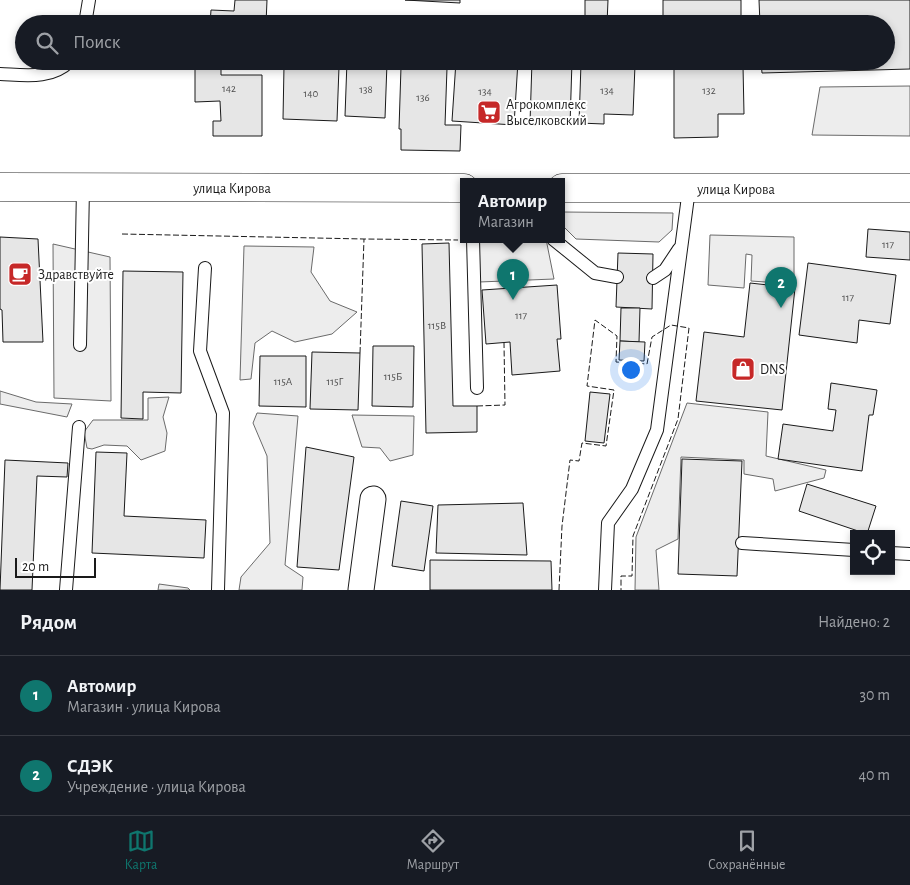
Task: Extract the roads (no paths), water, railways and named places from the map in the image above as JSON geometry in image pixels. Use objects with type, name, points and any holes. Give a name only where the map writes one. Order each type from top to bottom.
[{"type":"main road","name":"улица Кирова","points":[[0,187],[460,188]]},
{"type":"main road","name":"улица Кирова","points":[[565,188],[910,188]]},
{"type":"street","points":[[362,590],[372,499]]},
{"type":"lane","points":[[86,15],[89,0]]},
{"type":"lane","points":[[0,74],[40,75],[59,70]]},
{"type":"lane","points":[[80,345],[83,188]]},
{"type":"lane","points":[[605,590],[608,522],[632,489],[657,430],[689,189]]},
{"type":"lane","points":[[473,243],[477,388]]},
{"type":"lane","points":[[558,243],[595,274],[617,277]]},
{"type":"lane","points":[[653,278],[665,270],[682,245]]},
{"type":"lane","points":[[205,268],[200,351],[223,413],[218,590]]},
{"type":"lane","points":[[66,590],[79,427]]},
{"type":"lane","points":[[742,543],[850,550]]},
{"type":"lane","points":[[895,553],[910,554]]},
{"type":"place","name":"Агрокомплекс Выселковский","points":[[489,112]]},
{"type":"place","name":"Здравствуйте","points":[[20,274]]},
{"type":"place","name":"Автомир","points":[[513,300]]},
{"type":"place","name":"СДЭК","points":[[781,308]]},
{"type":"place","name":"DNS","points":[[743,369]]}]
